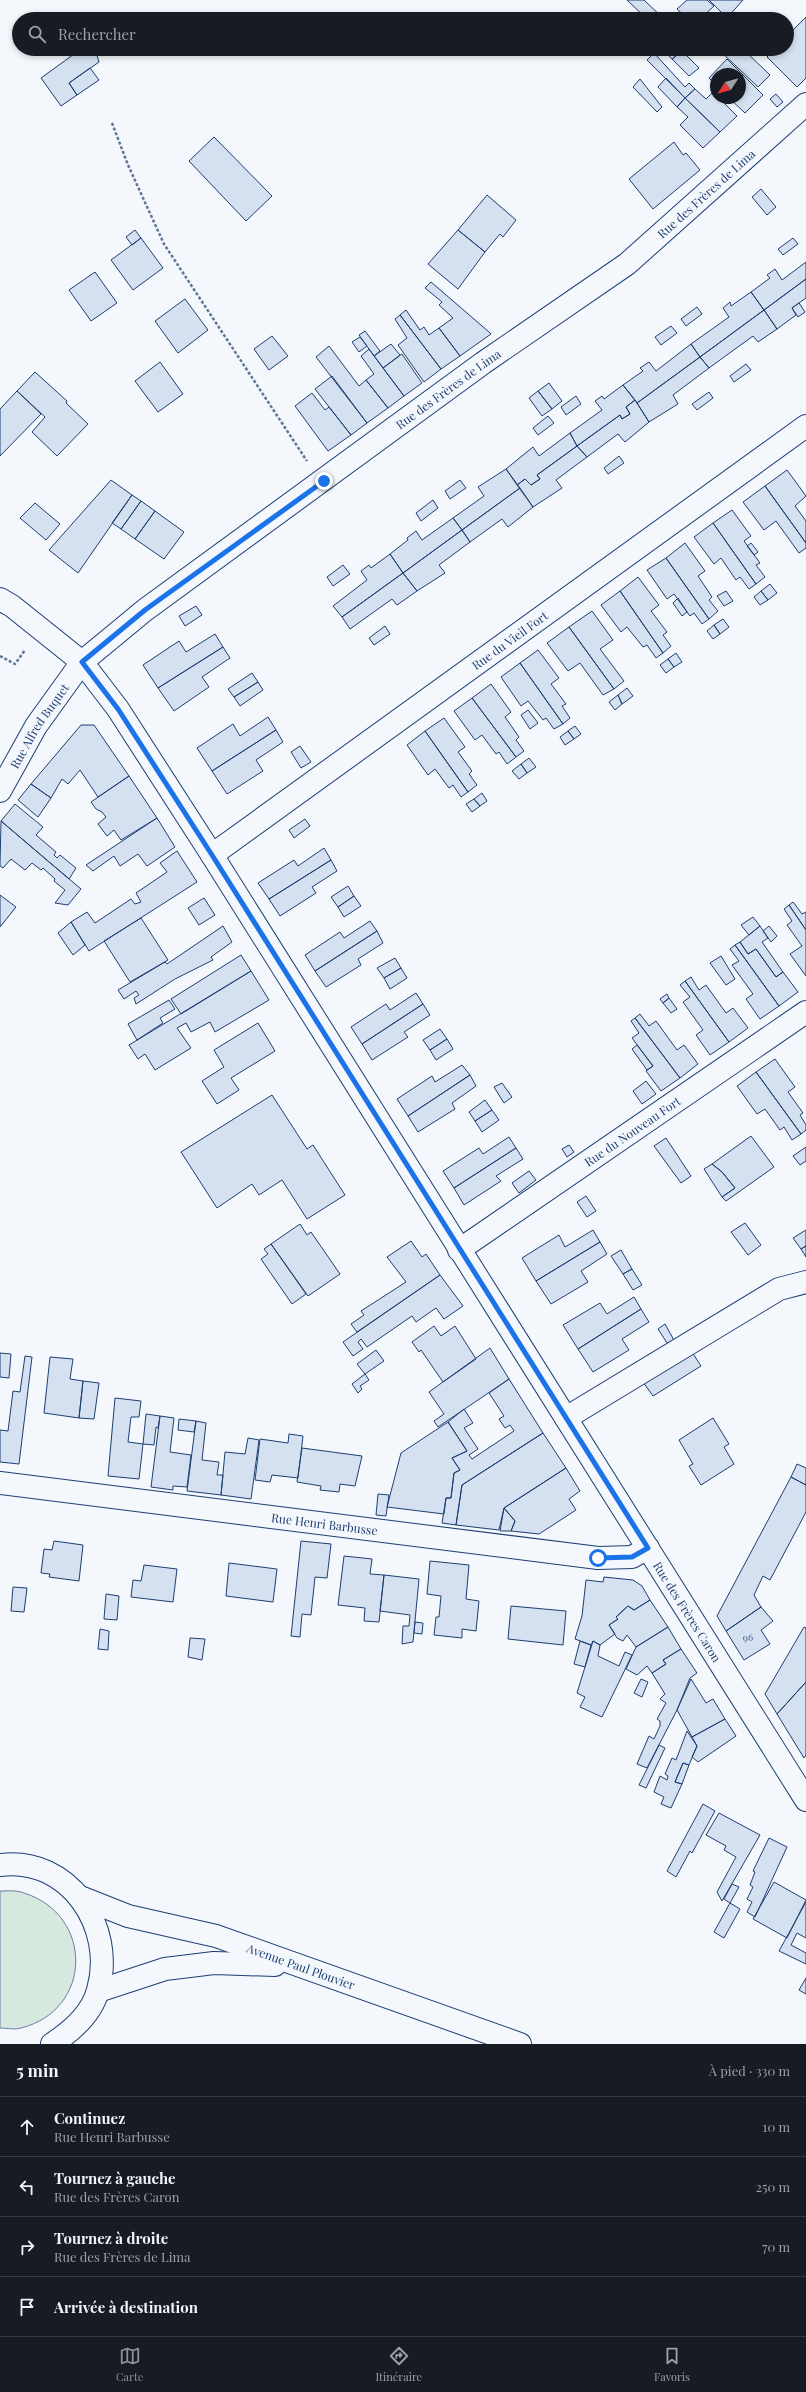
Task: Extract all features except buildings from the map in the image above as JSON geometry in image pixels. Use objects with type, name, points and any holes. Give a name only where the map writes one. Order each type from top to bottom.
[{"type":"street","name":"Rue des Frères de Lima","points":[[82,662],[145,610],[324,481],[483,363],[627,264],[806,104]]},
{"type":"street","name":"Rue du Vieil Fort","points":[[212,855],[806,426]]},
{"type":"street","name":"Rue des Frères Caron","points":[[0,599],[82,662],[118,709],[212,855],[806,1800]]},
{"type":"street","name":"Rue Alfred Buquet","points":[[0,791],[36,726],[82,662]]},
{"type":"street","name":"Rue du Nouveau Fort","points":[[459,1250],[806,1012]]},
{"type":"street","points":[[566,1418],[779,1289],[806,1282]]},
{"type":"street","name":"Rue Henri Barbusse","points":[[0,1483],[598,1558],[632,1557],[648,1548]]},
{"type":"street","points":[[0,1865],[9,1864],[36,1868],[60,1879],[80,1897],[97,1925],[104,1958],[98,1991],[83,2017],[71,2031],[52,2044]]},
{"type":"street","name":"Avenue Paul Plouvier","points":[[80,1897],[128,1916],[216,1936],[520,2044]]},
{"type":"street","points":[[98,1991],[165,1969],[214,1963],[301,1967]]},
{"type":"path","points":[[112,123],[128,165],[164,244],[305,459],[324,481]]},
{"type":"path","points":[[0,656],[15,664],[40,629]]},
{"type":"shaded area","points":[[0,1891],[21,1892],[47,1904],[63,1921],[73,1941],[76,1962],[72,1983],[62,2002],[45,2018],[19,2029],[0,2028]]},
{"type":"route","points":[[324,481],[145,610],[82,662],[118,709],[212,855],[459,1250],[648,1548],[632,1557],[598,1558]]}]
